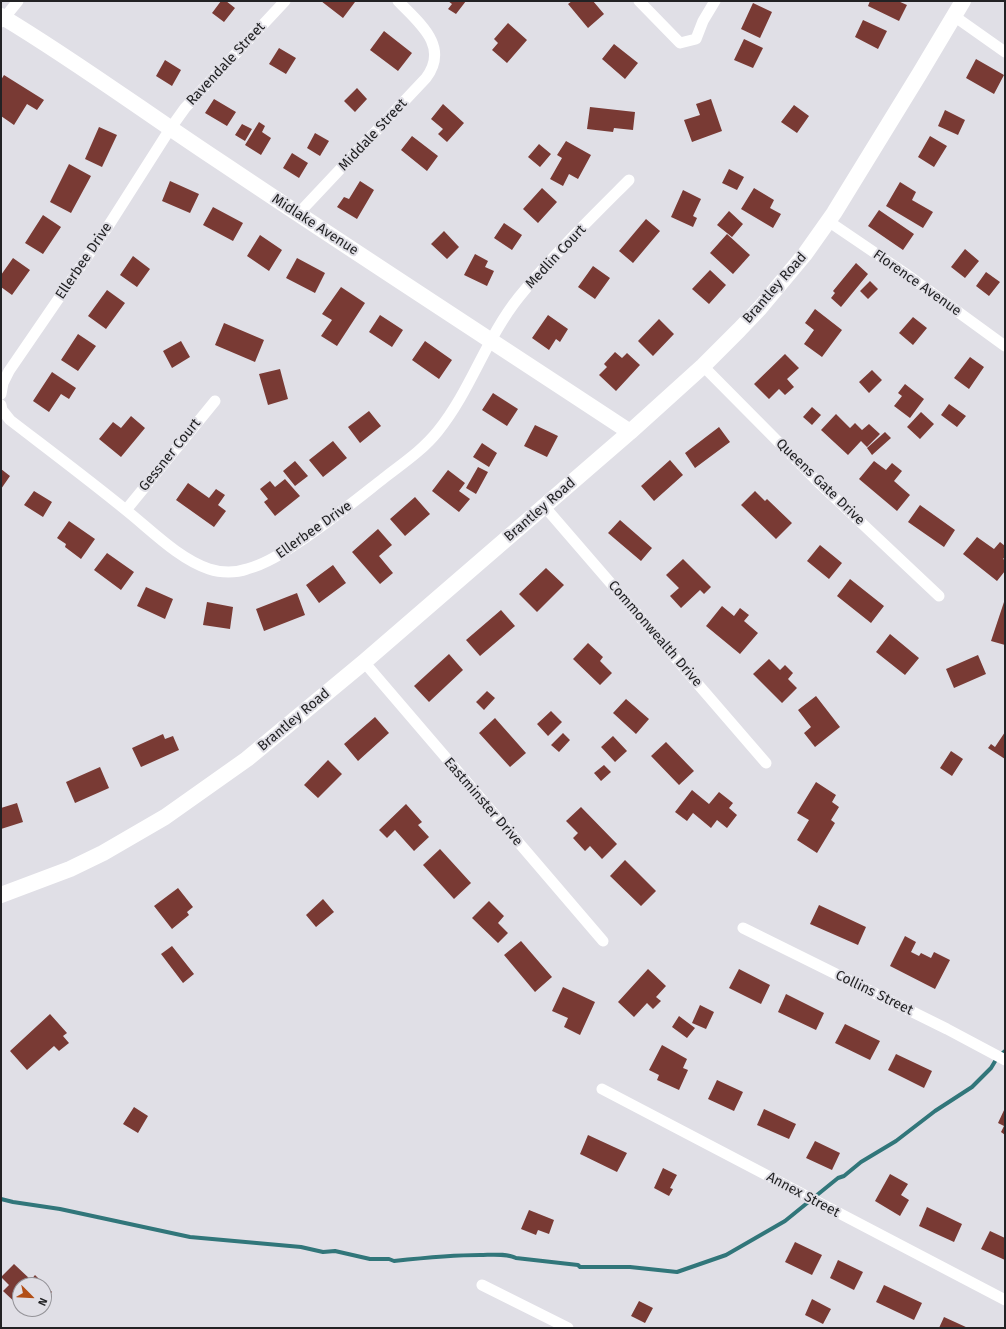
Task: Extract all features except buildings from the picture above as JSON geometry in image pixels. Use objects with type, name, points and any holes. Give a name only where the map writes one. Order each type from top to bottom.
[{"type":"street","points":[[2,19],[18,1]]},
{"type":"street","name":"Ravendale Street","points":[[170,129],[185,108],[285,1]]},
{"type":"street","name":"Middale Street","points":[[298,214],[432,71],[436,58],[431,38],[398,1]]},
{"type":"street","points":[[639,1],[680,43],[696,39],[703,21],[715,1]]},
{"type":"street","name":"Brantley Road","points":[[1,894],[70,869],[103,853],[165,817],[247,759],[364,662],[630,432],[703,366],[760,308],[805,254],[828,221],[963,1]]},
{"type":"street","points":[[954,16],[1005,52]]},
{"type":"street","name":"Midlake Avenue","points":[[2,19],[42,41],[170,129],[630,432]]},
{"type":"street","name":"Ellerbee Drive","points":[[1,394],[2,383],[9,372],[107,228],[170,129]]},
{"type":"street","name":"Medlin Court","points":[[491,341],[505,315],[524,292],[554,257],[629,180]]},
{"type":"street","name":"Florence Avenue","points":[[828,221],[906,274],[1005,346]]},
{"type":"street","name":"Ellerbee Drive","points":[[1,404],[2,410],[10,420],[126,510],[181,555],[196,564],[210,569],[221,572],[237,571],[247,569],[277,557],[329,522],[420,448],[437,432],[447,418],[470,381],[491,341]]},
{"type":"street","name":"Queens Gate Drive","points":[[703,366],[818,482],[939,596]]},
{"type":"street","name":"Gessner Court","points":[[126,510],[215,401]]},
{"type":"street","name":"Commonwealth Drive","points":[[544,506],[766,763]]},
{"type":"street","name":"Eastminster Drive","points":[[364,662],[603,941]]},
{"type":"street","name":"Collins Street","points":[[743,928],[947,1029],[1005,1060]]},
{"type":"street","name":"Annex Street","points":[[602,1089],[1005,1300]]},
{"type":"street","points":[[482,1285],[568,1328]]},
{"type":"waterway","points":[[1,1199],[60,1209],[190,1237],[301,1247],[323,1252],[335,1251],[370,1259],[389,1259],[394,1261],[447,1256],[508,1255],[516,1258],[578,1265],[580,1267],[630,1267],[677,1272],[726,1255],[785,1221],[838,1178],[844,1176],[861,1162],[896,1141],[935,1111],[972,1087],[1005,1051]]}]
